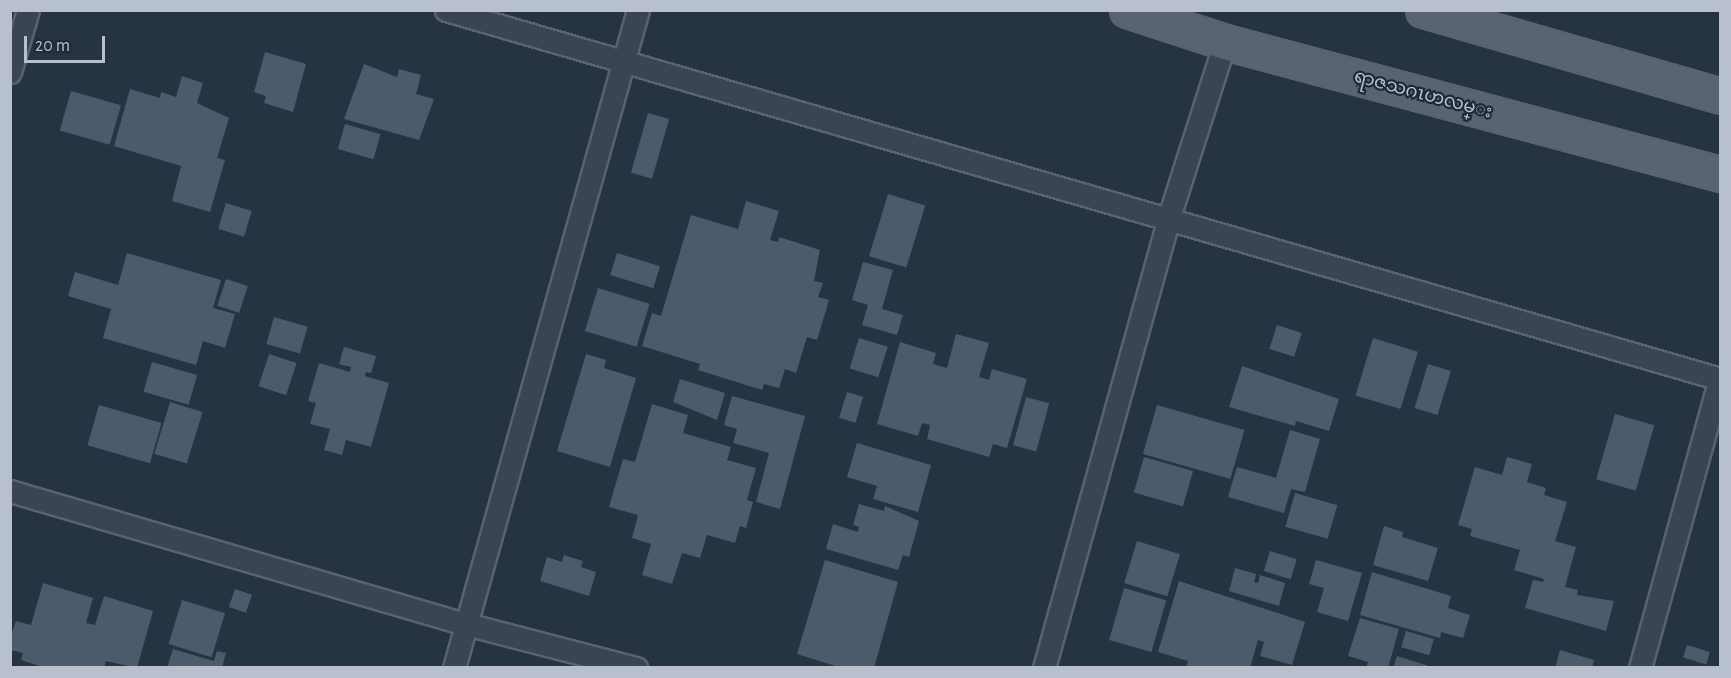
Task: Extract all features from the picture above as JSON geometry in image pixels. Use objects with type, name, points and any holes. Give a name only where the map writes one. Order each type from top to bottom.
[{"type":"main road","name":"ရာဇသဂၤဟလမ္း","points":[[1127,10],[1225,42],[1720,174]]},
{"type":"main road","points":[[1423,10],[1720,96]]},
{"type":"street","points":[[10,72],[28,10]]},
{"type":"street","points":[[446,10],[1169,217],[1720,379],[1640,668]]},
{"type":"street","points":[[454,668],[639,10]]},
{"type":"street","points":[[1044,668],[1169,217],[1225,42]]},
{"type":"street","points":[[10,491],[466,624],[636,668]]},
{"type":"building","points":[[265,52],[306,64],[293,112],[264,103],[266,96],[254,92]]},
{"type":"building","points":[[364,64],[397,77],[399,69],[421,75],[416,94],[434,99],[419,140],[344,119]]},
{"type":"building","points":[[182,76],[203,83],[197,103],[229,118],[217,158],[225,160],[210,212],[172,201],[181,166],[114,146],[130,89],[160,98],[161,92],[176,97]]},
{"type":"building","points":[[71,91],[121,105],[110,145],[60,130]]},
{"type":"building","points":[[648,113],[669,119],[652,179],[631,173]]},
{"type":"building","points":[[345,124],[381,134],[373,159],[338,149]]},
{"type":"building","points":[[888,194],[925,205],[906,268],[869,256]]},
{"type":"building","points":[[746,201],[779,211],[770,240],[778,242],[779,237],[820,250],[814,281],[823,283],[818,297],[829,300],[817,340],[807,337],[796,373],[785,369],[779,388],[764,384],[762,390],[698,370],[700,364],[642,346],[652,313],[661,316],[691,215],[738,229]]},
{"type":"building","points":[[226,203],[252,211],[244,237],[218,229]]},
{"type":"building","points":[[127,253],[221,280],[213,308],[235,314],[225,348],[203,341],[196,365],[103,338],[111,309],[68,296],[75,272],[118,285]]},
{"type":"building","points":[[617,253],[660,266],[653,288],[610,275]]},
{"type":"building","points":[[863,262],[893,270],[882,309],[903,315],[897,335],[862,325],[868,305],[852,300]]},
{"type":"building","points":[[226,279],[248,286],[239,313],[217,306]]},
{"type":"building","points":[[598,288],[650,304],[636,347],[585,331]]},
{"type":"building","points":[[274,317],[308,327],[300,354],[266,344]]},
{"type":"building","points":[[1277,325],[1302,333],[1294,357],[1269,349]]},
{"type":"building","points":[[956,334],[989,343],[979,377],[989,380],[992,369],[1027,379],[1007,448],[993,444],[989,457],[927,439],[930,425],[922,423],[918,436],[877,424],[900,342],[936,353],[933,364],[947,368]]},
{"type":"building","points":[[859,338],[888,347],[878,377],[850,369]]},
{"type":"building","points":[[1373,338],[1418,352],[1400,409],[1355,395]]},
{"type":"building","points":[[344,347],[376,356],[371,373],[366,372],[365,376],[389,383],[371,447],[346,440],[342,455],[324,450],[330,429],[310,424],[316,403],[308,401],[319,363],[350,372],[351,367],[339,364]]},
{"type":"building","points":[[269,354],[297,363],[286,395],[258,386]]},
{"type":"building","points":[[586,354],[606,360],[604,368],[636,378],[610,467],[557,451]]},
{"type":"building","points":[[152,362],[197,375],[189,405],[143,392]]},
{"type":"building","points":[[1428,364],[1451,371],[1438,415],[1415,408]]},
{"type":"building","points":[[1242,366],[1339,399],[1329,431],[1296,421],[1295,426],[1229,407]]},
{"type":"building","points":[[680,379],[725,393],[717,420],[673,402]]},
{"type":"building","points":[[847,392],[863,397],[855,423],[839,418]]},
{"type":"building","points":[[732,396],[805,416],[780,509],[756,502],[769,453],[733,443],[737,429],[724,425]]},
{"type":"building","points":[[1026,397],[1049,403],[1036,452],[1013,445]]},
{"type":"building","points":[[170,402],[203,412],[187,464],[154,454]]},
{"type":"building","points":[[652,404],[688,415],[683,433],[731,447],[727,460],[756,468],[747,500],[753,502],[746,528],[740,526],[735,543],[707,535],[700,558],[682,553],[672,584],[642,575],[651,544],[632,538],[638,515],[609,507],[623,459],[635,462]]},
{"type":"building","points":[[99,405],[161,423],[150,463],[87,445]]},
{"type":"building","points":[[1157,405],[1244,430],[1230,479],[1143,454]]},
{"type":"building","points":[[1615,414],[1654,425],[1636,491],[1596,479]]},
{"type":"building","points":[[1290,430],[1320,439],[1305,492],[1291,489],[1284,513],[1228,497],[1237,467],[1276,478]]},
{"type":"building","points":[[857,443],[931,465],[918,512],[873,499],[877,486],[847,477]]},
{"type":"building","points":[[1144,457],[1193,471],[1183,507],[1134,493]]},
{"type":"building","points":[[1507,457],[1532,464],[1527,482],[1546,488],[1544,495],[1567,502],[1555,541],[1576,547],[1565,587],[1578,590],[1577,595],[1614,601],[1606,631],[1525,608],[1533,580],[1543,582],[1544,579],[1514,570],[1520,550],[1470,536],[1472,529],[1458,525],[1475,467],[1502,475]]},
{"type":"building","points":[[1295,493],[1337,505],[1328,539],[1285,527]]},
{"type":"building","points":[[859,504],[884,511],[885,506],[919,521],[909,557],[903,555],[898,570],[826,549],[833,524],[858,532],[859,527],[853,525]]},
{"type":"building","points":[[1384,526],[1403,532],[1402,537],[1438,548],[1428,581],[1373,565]]},
{"type":"building","points":[[1137,541],[1180,554],[1167,596],[1124,583]]},
{"type":"building","points":[[1270,551],[1297,559],[1291,579],[1264,571]]},
{"type":"building","points":[[564,555],[583,561],[581,567],[596,572],[589,596],[540,581],[547,557],[562,562]]},
{"type":"building","points":[[825,560],[898,582],[874,668],[842,668],[797,654]]},
{"type":"building","points":[[1316,560],[1362,573],[1348,621],[1317,612],[1324,588],[1309,584]]},
{"type":"building","points":[[1235,568],[1256,574],[1254,582],[1258,583],[1260,575],[1285,583],[1279,606],[1229,591]]},
{"type":"building","points":[[1372,572],[1451,596],[1448,608],[1470,615],[1463,638],[1441,632],[1440,638],[1360,615]]},
{"type":"building","points":[[1179,581],[1305,622],[1292,665],[1260,656],[1264,642],[1258,640],[1250,668],[1186,668],[1188,661],[1158,652]]},
{"type":"building","points":[[43,583],[93,598],[86,623],[95,625],[104,596],[153,611],[137,668],[106,661],[104,668],[45,668],[21,660],[23,653],[10,650],[10,638],[16,621],[31,625]]},
{"type":"building","points":[[1124,588],[1166,600],[1151,652],[1109,640]]},
{"type":"building","points":[[235,589],[252,595],[246,613],[229,607]]},
{"type":"building","points":[[182,600],[225,613],[212,657],[169,644]]},
{"type":"building","points":[[1360,618],[1399,629],[1388,668],[1366,668],[1368,662],[1348,656]]},
{"type":"building","points":[[1406,631],[1434,639],[1429,655],[1401,647]]},
{"type":"building","points":[[1687,645],[1710,652],[1706,664],[1683,657]]},
{"type":"building","points":[[173,649],[214,661],[217,651],[226,653],[222,668],[167,668]]},
{"type":"building","points":[[1560,650],[1594,660],[1592,668],[1555,668]]},
{"type":"building","points":[[1397,656],[1432,667],[1432,668],[1393,668]]}]
